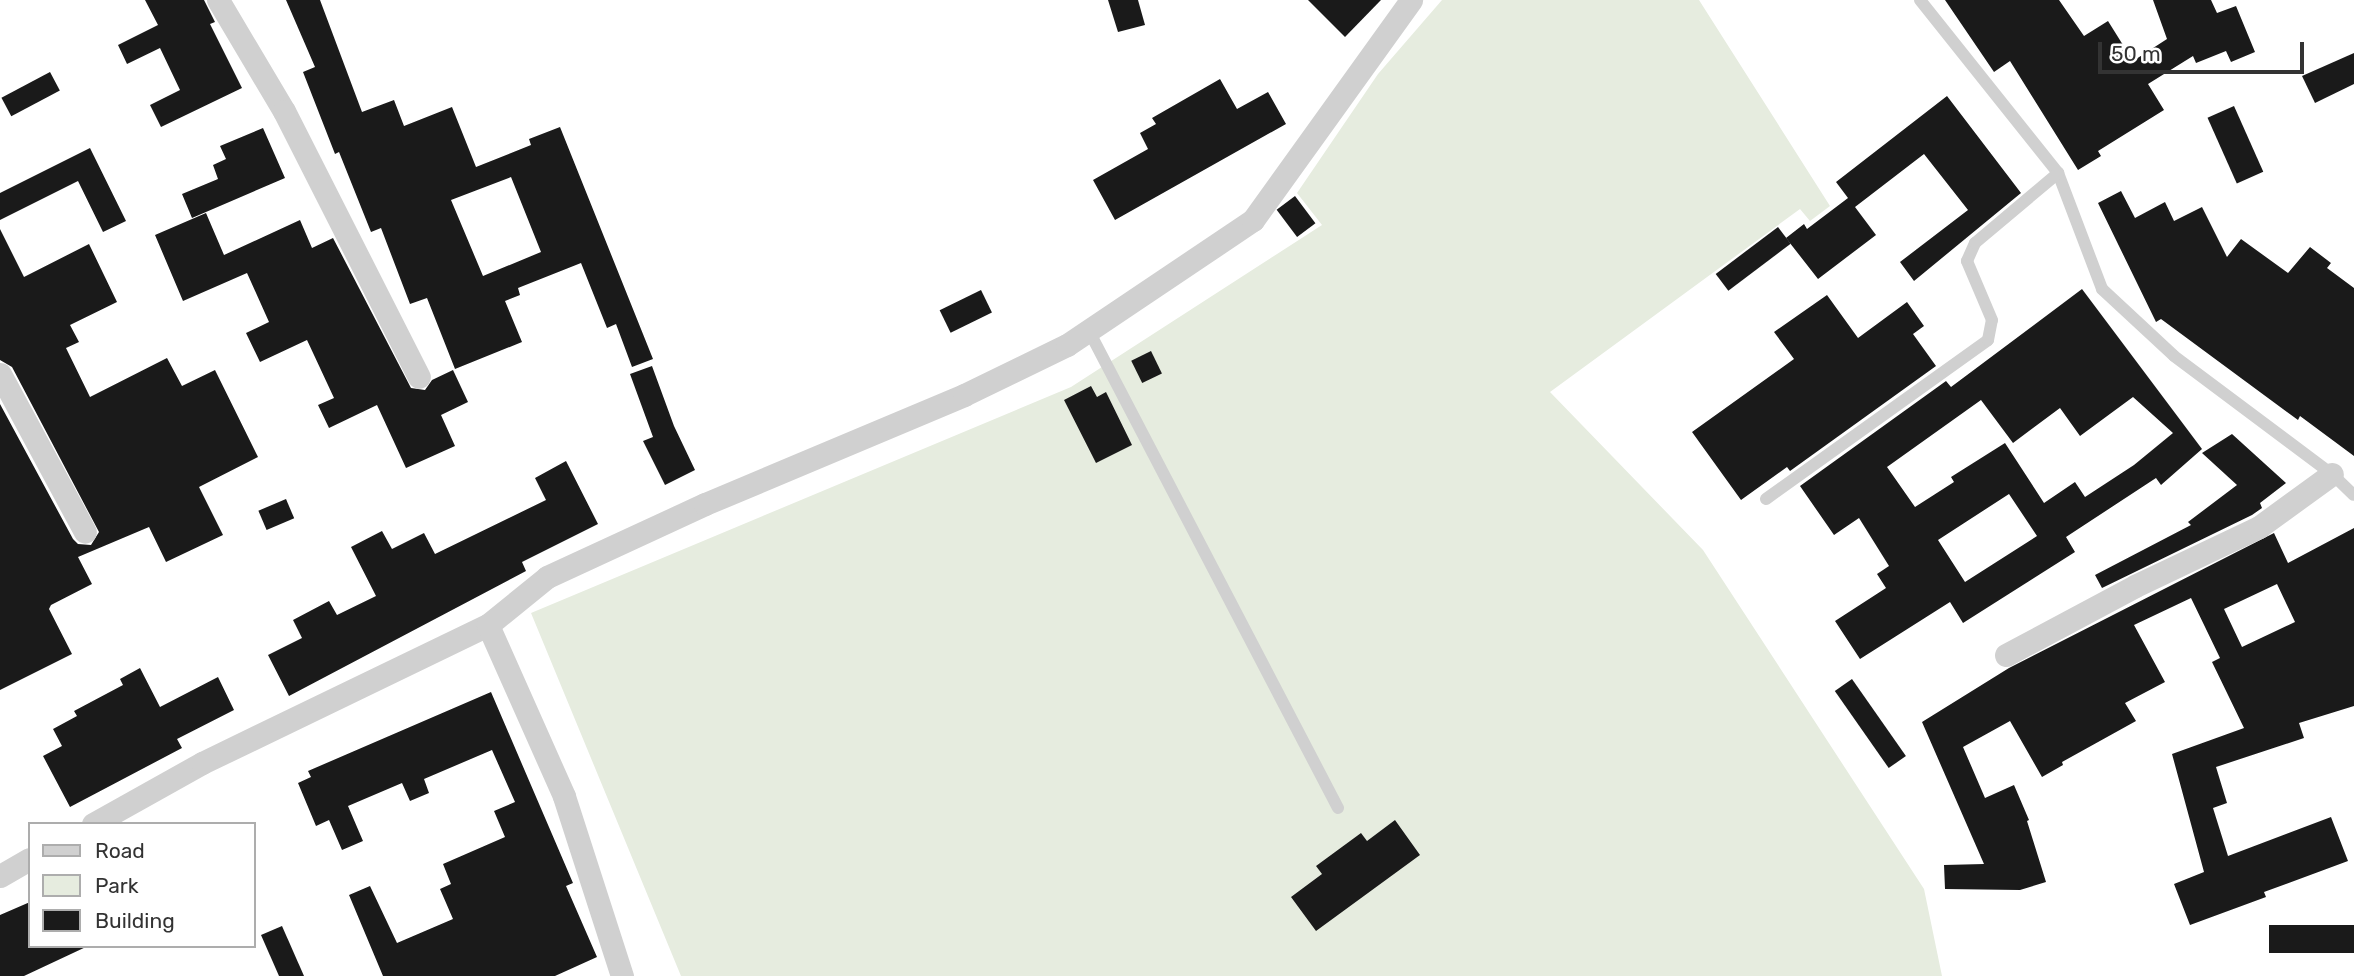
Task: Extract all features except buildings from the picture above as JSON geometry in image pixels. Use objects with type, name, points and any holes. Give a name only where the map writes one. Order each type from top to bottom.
[{"type":"street","points":[[218,0],[284,111],[419,377]]},
{"type":"street","points":[[97,822],[202,763],[488,625],[547,577],[705,504],[964,395],[1067,345],[1253,220],[1323,118],[1410,0]]},
{"type":"street","points":[[0,374],[85,532]]},
{"type":"street","points":[[2006,655],[2135,586],[2259,527],[2332,474]]},
{"type":"street","points":[[488,625],[564,796],[622,976]]},
{"type":"street","points":[[0,876],[28,860]]},
{"type":"lane","points":[[1920,0],[2058,173],[2102,289],[2174,356],[2332,474],[2354,495]]},
{"type":"lane","points":[[1766,499],[1989,340],[1993,320],[1966,261],[1975,243],[2058,173]]},
{"type":"lane","points":[[1089,331],[1338,808]]},
{"type":"green space","points":[[1442,0],[1699,0],[1830,206],[1810,221],[1800,209],[1550,392],[1703,550],[1924,889],[1942,976],[681,976],[531,613],[1071,387],[1322,225],[1297,193],[1378,74]]}]
